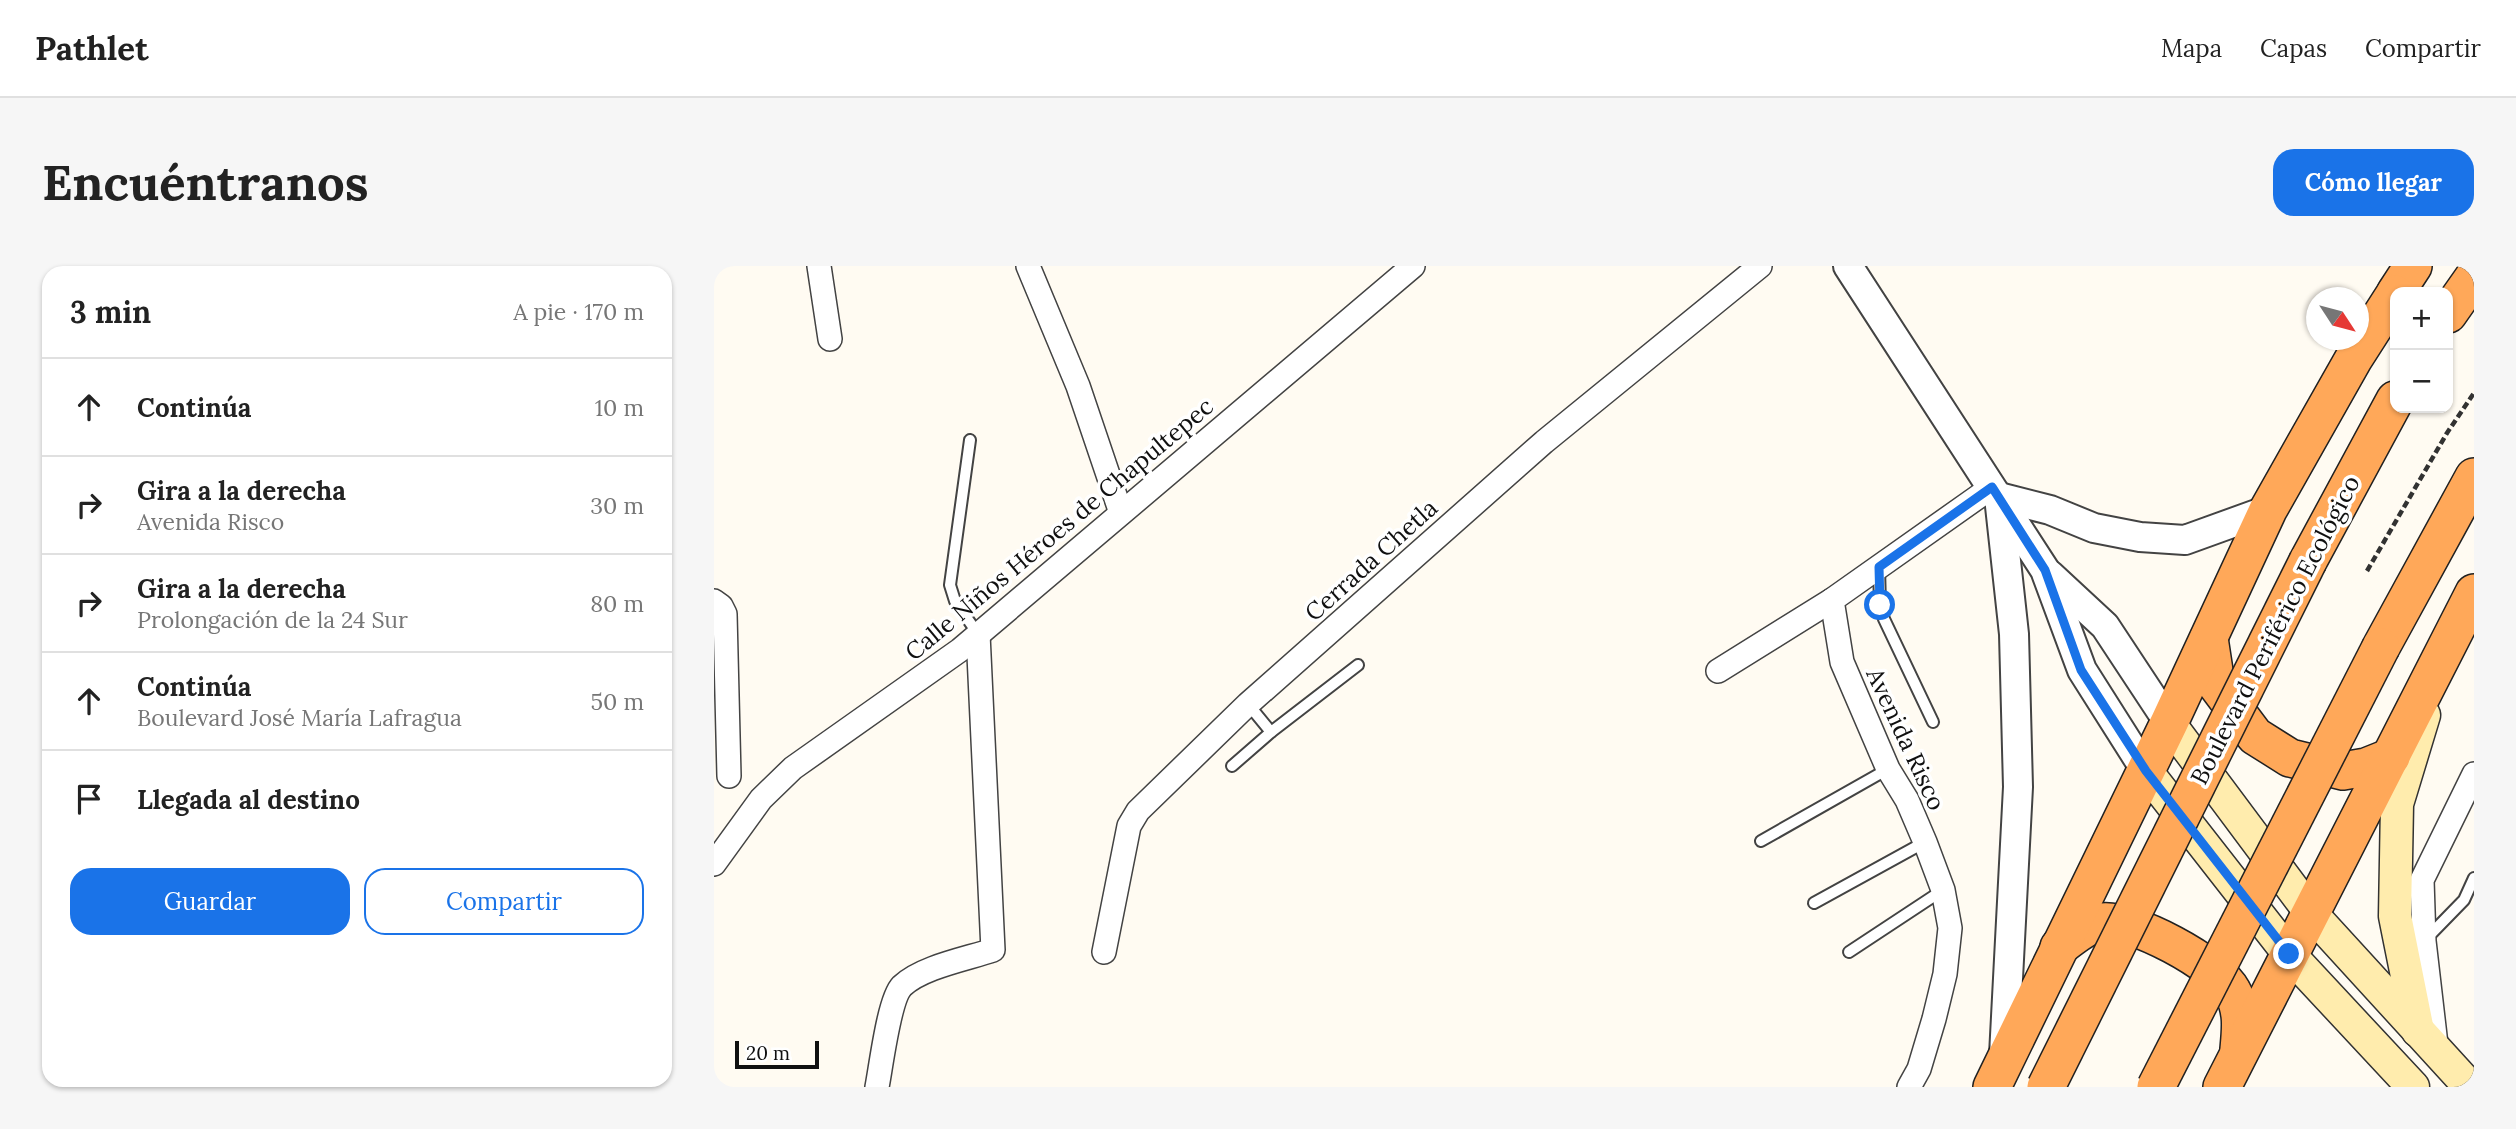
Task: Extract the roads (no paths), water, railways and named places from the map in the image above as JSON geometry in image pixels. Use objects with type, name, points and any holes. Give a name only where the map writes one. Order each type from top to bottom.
[{"type":"highway","points":[[2400,287],[2413,266]]},
{"type":"highway","points":[[2453,307],[2474,277]]},
{"type":"highway","points":[[1997,1077],[2169,723],[2268,510],[2354,358],[2390,302]]},
{"type":"highway","name":"Boulevard Periférico Ecológico","points":[[2046,1087],[2308,561],[2390,409]]},
{"type":"highway","points":[[2156,1087],[2381,648],[2474,477]]},
{"type":"highway","points":[[2222,1087],[2474,593]]},
{"type":"highway","points":[[2209,638],[2216,684],[2255,736],[2290,758],[2343,771],[2366,767],[2391,757]]},
{"type":"highway","points":[[2059,947],[2089,926],[2110,921],[2165,940],[2224,979],[2231,989],[2242,1022],[2239,1054]]},
{"type":"main road","points":[[2428,1043],[2395,916],[2397,804],[2442,653]]},
{"type":"main road","points":[[2169,723],[2310,912],[2470,1087]]},
{"type":"main road","points":[[2146,771],[2289,954],[2413,1087]]},
{"type":"street","points":[[819,266],[830,339]]},
{"type":"street","points":[[1028,266],[1078,386],[1121,513]]},
{"type":"street","name":"Calle Niños Héroes de Chapultepec","points":[[714,864],[761,799],[793,768],[960,650],[1413,266]]},
{"type":"street","name":"Cerrada Chetla","points":[[1104,952],[1129,826],[1138,811],[1248,704],[1544,442],[1760,266]]},
{"type":"street","points":[[1848,266],[2045,570],[2081,670],[2146,771]]},
{"type":"street","points":[[1995,492],[2094,528],[2140,537],[2185,540],[2268,510]]},
{"type":"street","points":[[1718,671],[1832,600],[1995,492]]},
{"type":"street","points":[[1995,492],[2014,634],[2018,787],[1997,1077]]},
{"type":"street","points":[[2045,570],[2105,626],[2169,723]]},
{"type":"street","name":"Avenida Risco","points":[[1832,600],[1842,662],[1888,769],[1907,800],[1925,842],[1943,890],[1951,928],[1945,974],[1919,1069],[1909,1087]]},
{"type":"street","points":[[714,601],[721,606],[725,614],[722,772],[761,799]]},
{"type":"street","points":[[877,1087],[891,1012],[899,988],[918,975],[993,950],[978,634]]},
{"type":"street","points":[[2428,1043],[2422,880],[2474,774]]},
{"type":"lane","points":[[970,440],[950,585],[955,601],[978,634]]},
{"type":"lane","points":[[1879,567],[1880,605],[1884,619],[1933,722]]},
{"type":"lane","points":[[1232,766],[1271,732],[1358,665]]},
{"type":"lane","points":[[1248,704],[1271,732]]},
{"type":"lane","points":[[1761,841],[1888,769]]},
{"type":"lane","points":[[1814,903],[1925,842]]},
{"type":"lane","points":[[2424,941],[2464,900],[2474,878]]},
{"type":"lane","points":[[1849,952],[1943,890]]}]
